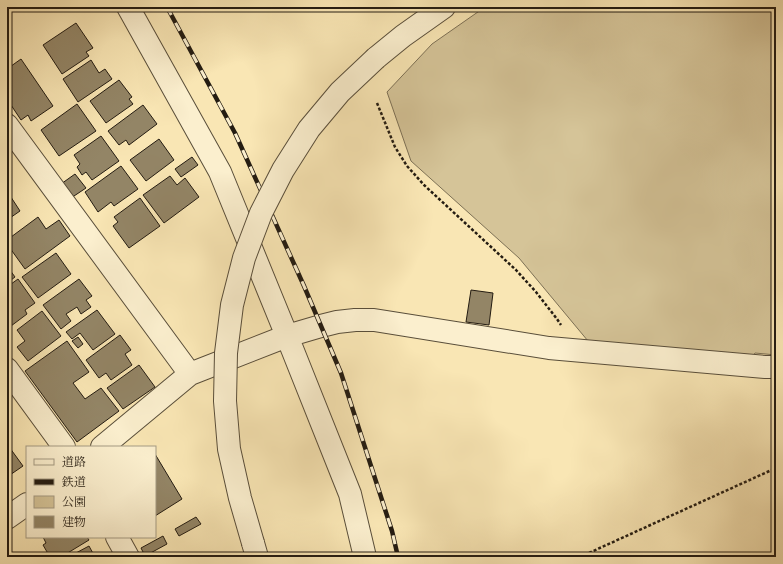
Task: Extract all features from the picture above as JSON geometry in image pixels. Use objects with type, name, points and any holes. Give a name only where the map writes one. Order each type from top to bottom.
[{"type":"street","points":[[128,7],[220,172],[350,494],[365,557]]},
{"type":"street","points":[[255,550],[240,498],[229,449],[225,401],[226,353],[232,305],[242,265],[261,213],[283,170],[310,129],[340,92],[376,58],[403,36],[444,7]]},
{"type":"street","points":[[7,125],[190,374]]},
{"type":"street","points":[[103,446],[190,374],[287,336],[337,322],[374,320],[549,348],[776,367]]},
{"type":"street","points":[[7,369],[63,446]]},
{"type":"street","points":[[7,518],[26,505]]},
{"type":"street","points":[[118,538],[128,557]]},
{"type":"path","points":[[377,103],[395,147],[407,166],[424,185],[516,270],[536,292],[557,319],[569,339],[568,349]]},
{"type":"path","points":[[580,557],[776,468]]},
{"type":"green space","points":[[485,7],[776,7],[776,355],[755,353],[749,361],[588,341],[519,258],[411,161],[387,92],[432,44]]},
{"type":"building","points":[[76,23],[93,48],[86,52],[89,56],[62,74],[43,45]]},
{"type":"building","points":[[21,59],[53,106],[31,121],[28,115],[21,120],[7,99],[7,69]]},
{"type":"building","points":[[91,60],[99,73],[105,69],[112,79],[78,102],[63,79]]},
{"type":"building","points":[[119,80],[132,97],[129,99],[133,104],[106,123],[90,101]]},
{"type":"building","points":[[77,104],[96,131],[59,156],[41,130]]},
{"type":"building","points":[[143,105],[157,124],[129,145],[126,140],[119,145],[108,131]]},
{"type":"building","points":[[101,136],[119,161],[92,180],[86,172],[82,175],[77,167],[80,164],[74,155]]},
{"type":"building","points":[[159,139],[174,160],[146,181],[130,160]]},
{"type":"building","points":[[192,157],[198,165],[181,177],[175,169]]},
{"type":"building","points":[[121,166],[138,189],[114,206],[111,202],[98,212],[85,192]]},
{"type":"building","points":[[75,174],[86,188],[71,198],[61,184]]},
{"type":"building","points":[[170,176],[177,185],[185,178],[199,197],[164,223],[143,195]]},
{"type":"building","points":[[7,191],[20,211],[7,220]]},
{"type":"building","points":[[140,198],[160,226],[129,248],[113,226],[118,222],[114,217]]},
{"type":"building","points":[[38,217],[46,229],[59,220],[70,236],[25,269],[7,244],[7,240]]},
{"type":"building","points":[[56,253],[71,274],[38,298],[22,277]]},
{"type":"building","points":[[7,266],[15,277],[7,283]]},
{"type":"building","points":[[18,279],[35,303],[25,310],[27,314],[7,329],[7,287]]},
{"type":"building","points":[[79,279],[92,296],[86,300],[91,307],[81,314],[77,307],[66,314],[71,321],[61,329],[43,305]]},
{"type":"building","points":[[471,290],[493,293],[489,325],[466,322]]},
{"type":"building","points":[[97,310],[115,334],[93,350],[80,333],[72,339],[66,332]]},
{"type":"building","points":[[42,311],[61,336],[28,361],[17,347],[25,341],[17,330]]},
{"type":"building","points":[[120,335],[131,350],[125,354],[132,365],[111,380],[106,373],[99,378],[86,360]]},
{"type":"building","points":[[78,337],[83,344],[78,348],[72,341]]},
{"type":"building","points":[[67,341],[89,372],[73,383],[85,399],[101,388],[119,411],[77,442],[25,371]]},
{"type":"building","points":[[139,365],[155,387],[123,409],[107,388]]},
{"type":"building","points":[[7,444],[23,466],[7,477]]},
{"type":"building","points":[[156,456],[182,499],[156,515]]},
{"type":"building","points":[[196,517],[201,524],[179,536],[175,529]]},
{"type":"building","points":[[163,536],[167,544],[145,556],[141,548]]},
{"type":"building","points":[[44,538],[88,538],[89,540],[61,557],[50,557],[43,545],[46,543]]},
{"type":"building","points":[[89,546],[95,557],[75,557],[74,554]]},
{"type":"railway","points":[[167,7],[235,133],[304,286],[341,373],[392,531],[398,557]]}]
